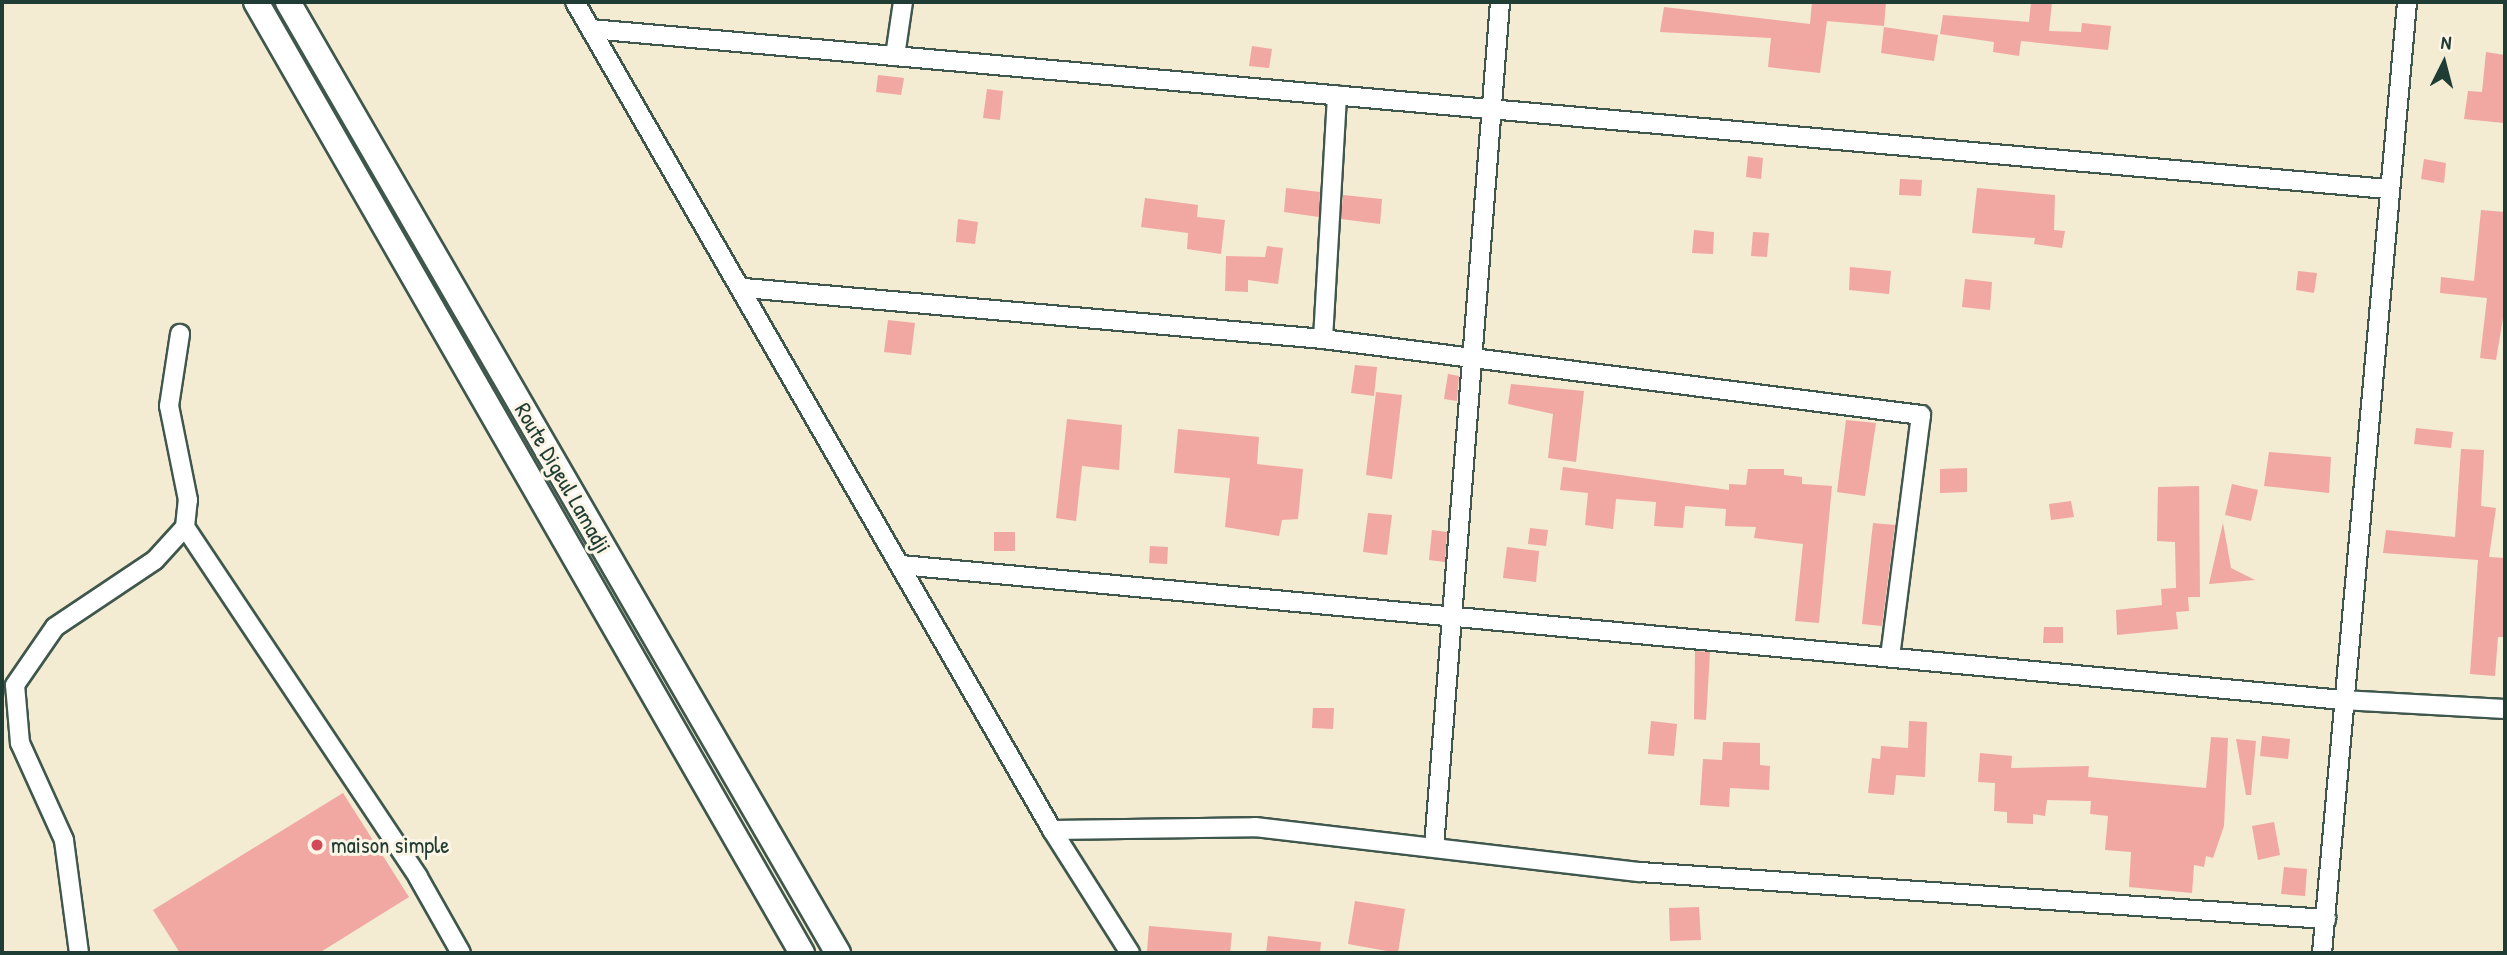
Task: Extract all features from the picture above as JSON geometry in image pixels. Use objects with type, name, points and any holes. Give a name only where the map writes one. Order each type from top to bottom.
[{"type":"main road","name":"Route Digeul Lamadji","points":[[256,2],[802,953]]},
{"type":"main road","name":"Route Digeul Lamadji","points":[[288,2],[838,953]]},
{"type":"street","points":[[575,2],[744,288],[1052,830],[1130,953]]},
{"type":"street","points":[[895,56],[903,2]]},
{"type":"street","points":[[1434,847],[1488,109],[1500,2]]},
{"type":"street","points":[[2322,953],[2407,2]]},
{"type":"street","points":[[591,29],[2389,189]]},
{"type":"street","points":[[1322,339],[1337,95]]},
{"type":"street","points":[[744,288],[1322,339],[1921,415],[1890,657]]},
{"type":"street","points":[[79,953],[64,840],[8,714],[8,683],[55,627],[155,560],[185,527],[188,500],[169,407],[180,334]]},
{"type":"street","points":[[185,527],[418,877],[461,953]]},
{"type":"street","points":[[901,565],[2343,700],[2505,709]]},
{"type":"street","points":[[1052,830],[1255,827],[1640,872],[2326,919]]},
{"type":"building","points":[[1812,2],[1886,2],[1884,26],[1827,21],[1820,73],[1768,67],[1771,38],[1660,32],[1664,7],[1810,24]]},
{"type":"building","points":[[2031,2],[2052,2],[2049,31],[2081,32],[2082,23],[2111,26],[2108,50],[2021,41],[2019,56],[1993,52],[1994,42],[1940,34],[1943,15],[2029,22]]},
{"type":"building","points":[[1884,27],[1938,35],[1934,61],[1881,53]]},
{"type":"building","points":[[1252,46],[1272,49],[1269,68],[1249,66]]},
{"type":"building","points":[[2486,52],[2505,55],[2504,123],[2464,119],[2468,91],[2482,92]]},
{"type":"building","points":[[878,75],[904,78],[901,95],[876,92]]},
{"type":"building","points":[[987,89],[1003,91],[1000,120],[983,118]]},
{"type":"building","points":[[1748,156],[1763,158],[1761,179],[1746,177]]},
{"type":"building","points":[[2424,159],[2446,163],[2444,183],[2421,179]]},
{"type":"building","points":[[1900,179],[1922,180],[1921,196],[1899,195]]},
{"type":"building","points":[[1286,188],[1320,192],[1319,217],[1284,212]]},
{"type":"building","points":[[1977,188],[2055,195],[2054,230],[2065,231],[2062,248],[2034,244],[2035,238],[1972,233]]},
{"type":"building","points":[[1343,195],[1382,199],[1380,224],[1341,219]]},
{"type":"building","points":[[1145,198],[1198,205],[1197,217],[1225,220],[1221,254],[1187,249],[1188,233],[1141,227]]},
{"type":"building","points":[[2481,210],[2505,212],[2505,306],[2496,360],[2480,358],[2487,298],[2440,293],[2441,277],[2474,281]]},
{"type":"building","points":[[958,219],[978,222],[975,244],[956,242]]},
{"type":"building","points":[[1694,230],[1714,232],[1713,254],[1692,253]]},
{"type":"building","points":[[1753,232],[1769,233],[1767,257],[1751,256]]},
{"type":"building","points":[[1267,246],[1283,248],[1278,284],[1248,280],[1248,292],[1225,291],[1226,256],[1265,257]]},
{"type":"building","points":[[1850,267],[1891,271],[1889,294],[1849,290]]},
{"type":"building","points":[[2298,271],[2317,273],[2314,293],[2296,290]]},
{"type":"building","points":[[1965,279],[1992,282],[1990,310],[1962,307]]},
{"type":"building","points":[[888,320],[915,323],[911,355],[884,352]]},
{"type":"building","points":[[1355,365],[1377,367],[1374,396],[1351,393]]},
{"type":"building","points":[[1448,374],[1459,376],[1457,401],[1444,399]]},
{"type":"building","points":[[1511,384],[1584,391],[1576,462],[1548,458],[1553,414],[1508,404]]},
{"type":"building","points":[[1376,392],[1402,395],[1392,479],[1366,475]]},
{"type":"building","points":[[1067,419],[1122,425],[1119,470],[1082,466],[1076,521],[1056,518]]},
{"type":"building","points":[[1846,420],[1876,423],[1865,496],[1837,492]]},
{"type":"building","points":[[2416,428],[2453,432],[2451,448],[2414,444]]},
{"type":"building","points":[[1178,429],[1259,437],[1257,464],[1303,469],[1298,519],[1282,520],[1279,536],[1225,527],[1230,478],[1174,473]]},
{"type":"building","points":[[2461,449],[2484,450],[2481,506],[2496,508],[2489,557],[2505,558],[2505,637],[2498,637],[2495,676],[2470,674],[2478,560],[2383,553],[2386,530],[2455,537]]},
{"type":"building","points":[[2269,452],[2331,457],[2329,493],[2264,486]]},
{"type":"building","points":[[1563,467],[1729,490],[1729,484],[1746,485],[1748,469],[1784,469],[1784,475],[1802,477],[1802,484],[1832,486],[1819,623],[1795,621],[1803,544],[1754,538],[1756,527],[1725,526],[1726,509],[1685,506],[1683,528],[1654,526],[1656,502],[1616,499],[1613,529],[1585,525],[1588,493],[1560,490]]},
{"type":"building","points":[[1967,468],[1967,492],[1940,493],[1940,469]]},
{"type":"building","points":[[2232,484],[2258,490],[2251,521],[2225,515]]},
{"type":"building","points":[[2199,486],[2200,597],[2188,597],[2189,611],[2176,612],[2178,629],[2117,635],[2116,610],[2162,605],[2161,589],[2176,588],[2175,542],[2157,541],[2158,487]]},
{"type":"building","points":[[2071,501],[2074,517],[2051,520],[2049,504]]},
{"type":"building","points":[[1368,513],[1392,515],[1387,555],[1363,552]]},
{"type":"building","points":[[1873,523],[1895,525],[1882,626],[1862,624]]},
{"type":"building","points":[[2223,523],[2231,568],[2255,580],[2209,584]]},
{"type":"building","points":[[1530,528],[1548,530],[1546,546],[1528,544]]},
{"type":"building","points":[[1432,530],[1447,532],[1445,562],[1429,560]]},
{"type":"building","points":[[994,532],[1015,532],[1015,551],[994,551]]},
{"type":"building","points":[[1150,546],[1168,547],[1167,564],[1149,563]]},
{"type":"building","points":[[1507,547],[1539,551],[1536,582],[1503,578]]},
{"type":"building","points":[[2044,627],[2063,627],[2063,643],[2043,643]]},
{"type":"building","points":[[1695,651],[1710,652],[1706,720],[1694,719]]},
{"type":"building","points":[[1313,708],[1334,708],[1333,729],[1312,728]]},
{"type":"building","points":[[1651,721],[1677,724],[1674,756],[1648,754]]},
{"type":"building","points":[[1909,721],[1927,722],[1925,777],[1896,775],[1894,795],[1868,793],[1872,758],[1880,759],[1881,746],[1908,748]]},
{"type":"building","points":[[2262,736],[2290,739],[2288,759],[2260,756]]},
{"type":"building","points":[[2211,737],[2228,738],[2224,826],[2213,858],[2206,856],[2204,867],[2194,865],[2192,893],[2129,887],[2131,852],[2105,850],[2108,816],[2090,814],[2091,801],[2047,800],[2045,816],[2033,814],[2033,824],[2007,823],[2007,812],[1994,811],[1995,783],[1978,782],[1980,753],[2012,756],[2011,768],[2089,766],[2088,777],[2206,788]]},
{"type":"building","points":[[2236,739],[2256,741],[2251,795],[2246,795]]},
{"type":"building","points":[[1723,742],[1760,743],[1760,765],[1770,766],[1769,790],[1730,788],[1729,807],[1700,805],[1703,759],[1722,760]]},
{"type":"building","name":"maison simple","points":[[343,793],[409,897],[319,953],[180,953],[153,910]]},
{"type":"building","points":[[2274,822],[2280,855],[2258,860],[2252,826]]},
{"type":"building","points":[[2284,867],[2307,869],[2305,896],[2281,894]]},
{"type":"building","points":[[1355,901],[1405,909],[1398,953],[1348,944]]},
{"type":"building","points":[[1699,907],[1701,940],[1670,941],[1669,908]]},
{"type":"building","points":[[1149,926],[1232,933],[1230,953],[1147,952]]},
{"type":"building","points":[[1268,936],[1321,942],[1320,953],[1266,953]]},
{"type":"place","name":"maison simple","points":[[317,845]]}]
